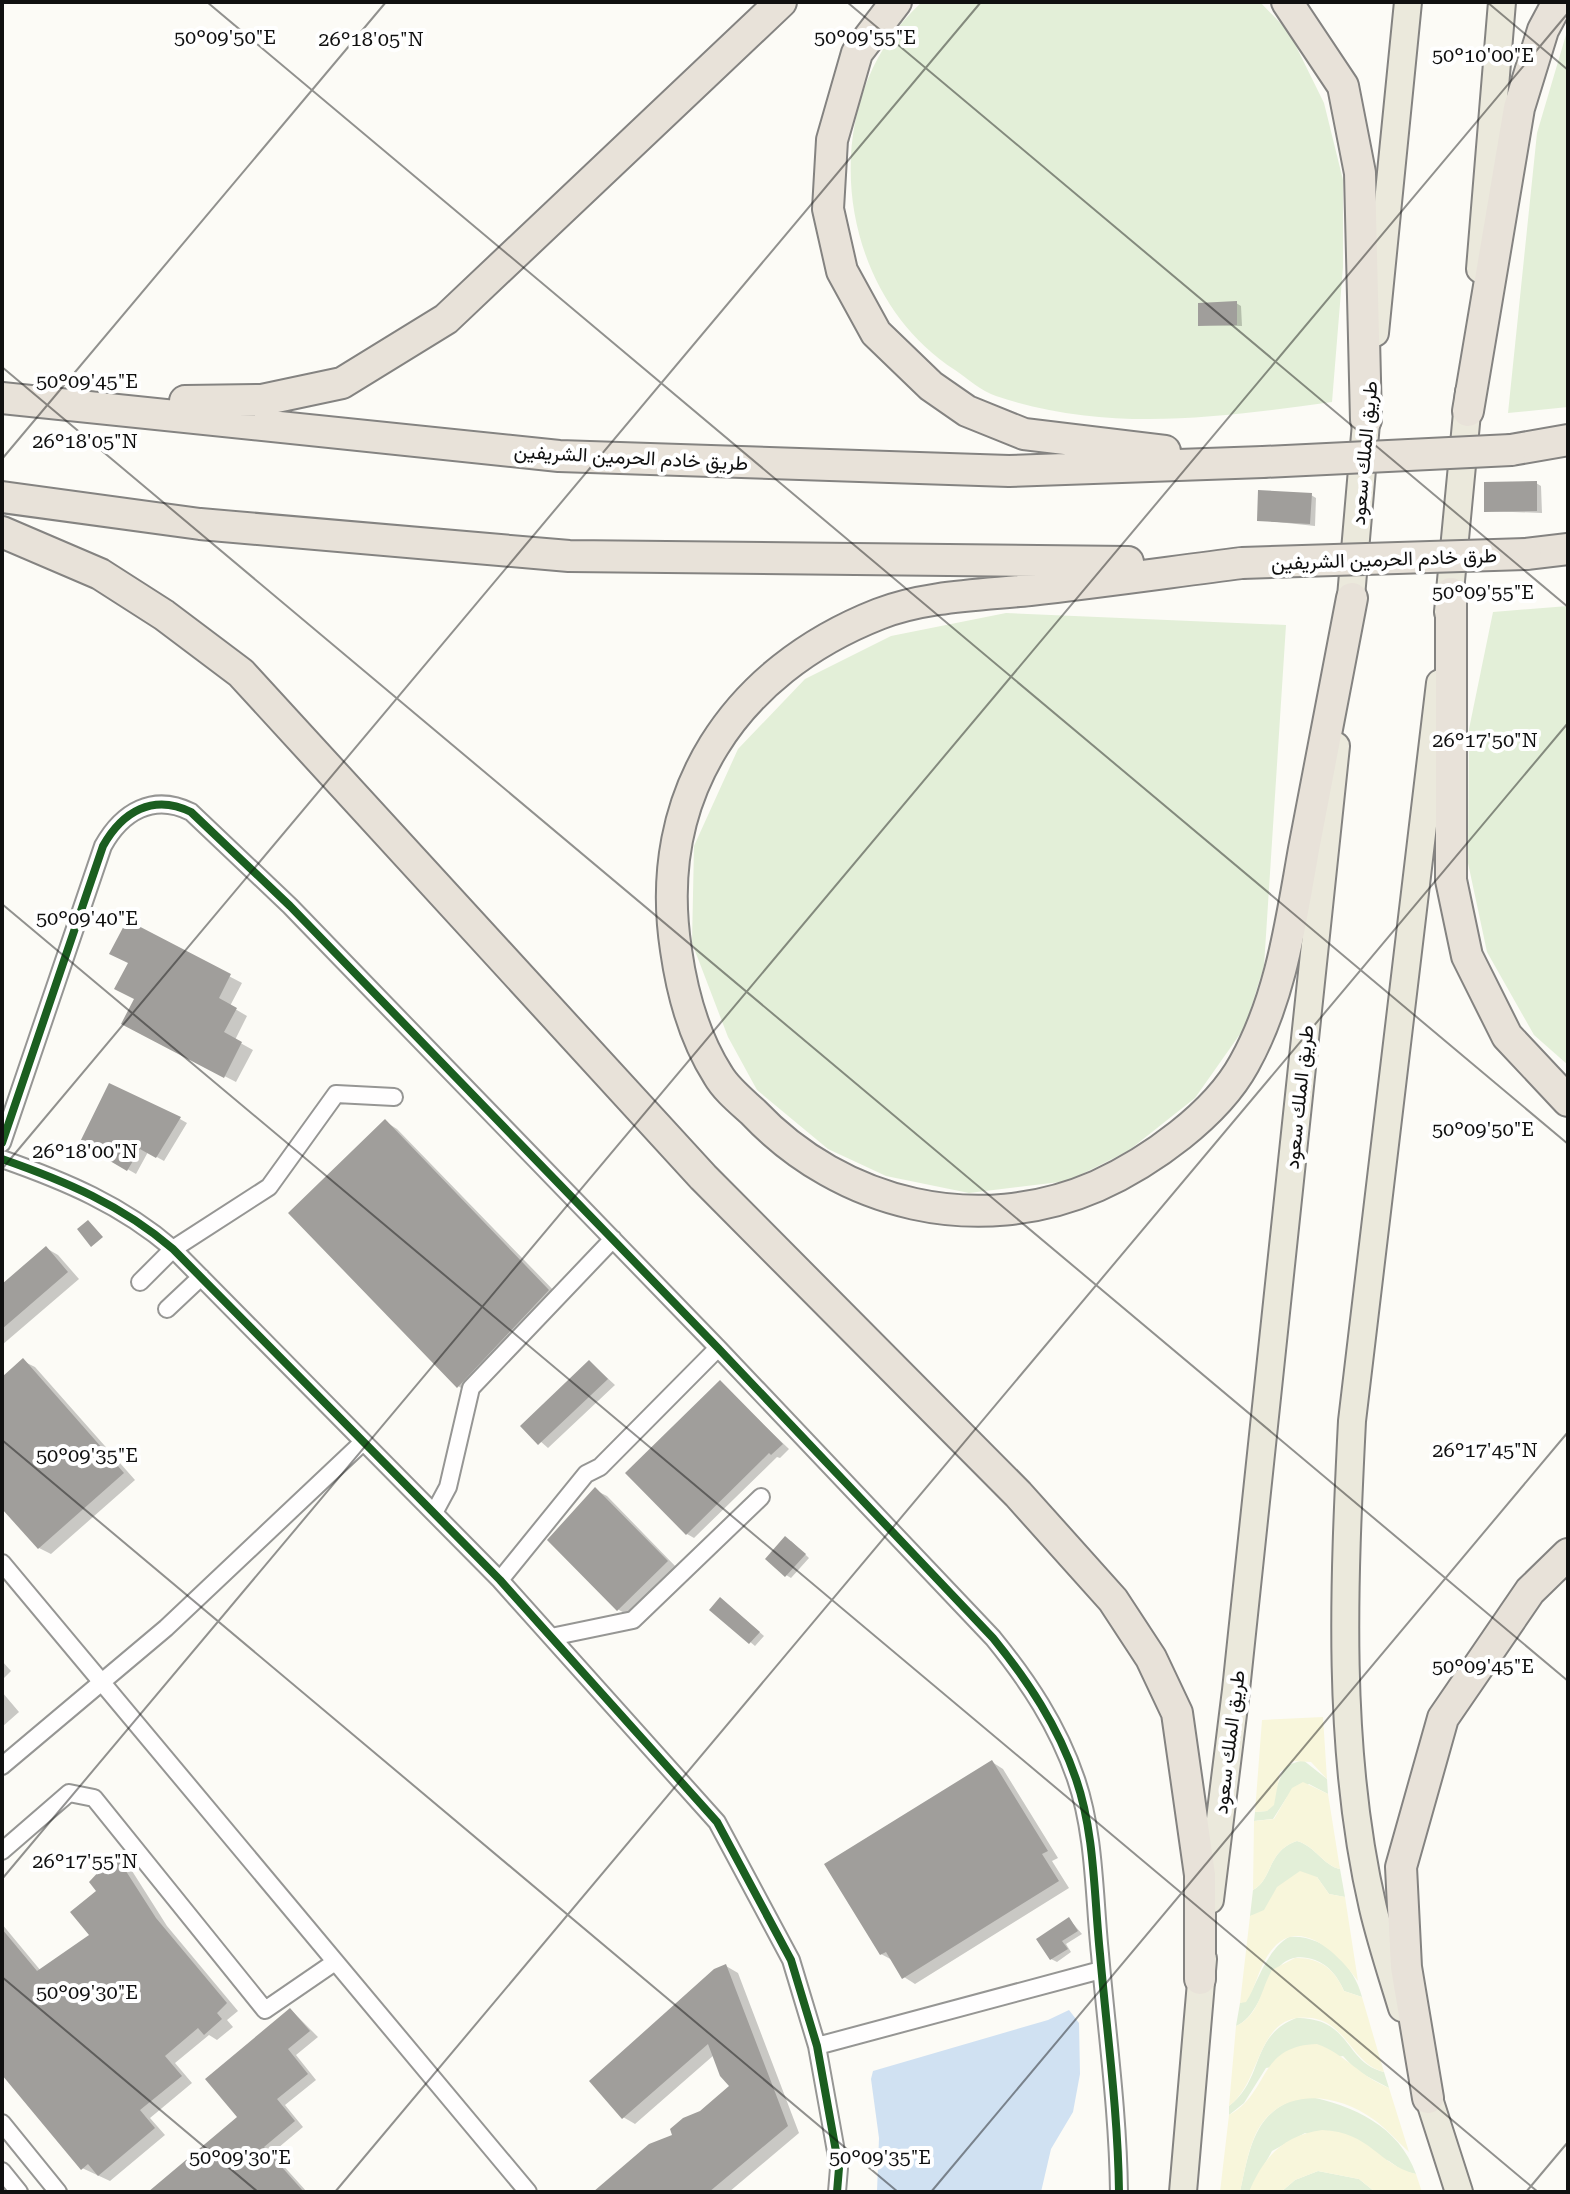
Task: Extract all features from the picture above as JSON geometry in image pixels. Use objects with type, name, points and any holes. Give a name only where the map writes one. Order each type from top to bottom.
[{"type":"highway","points":[[37,401],[262,400],[342,383],[446,319],[781,2]]},
{"type":"highway","points":[[896,2],[857,53],[832,140],[828,209],[842,271],[876,333],[931,386],[967,411],[1024,434],[1263,462],[1511,450],[1568,443]]},
{"type":"highway","points":[[1287,2],[1343,86],[1360,173],[1366,420]]},
{"type":"highway","points":[[1468,411],[1519,108],[1543,30],[1558,2]]},
{"type":"highway","name":"طريق خادم الحرمين الشريفين","points":[[2,398],[559,456],[1009,471],[1263,462]]},
{"type":"highway","points":[[2,497],[200,524],[569,556],[1242,563]]},
{"type":"highway","points":[[2,532],[100,574],[164,615],[241,673],[703,1177],[1018,1494],[1113,1600],[1151,1658],[1177,1713],[1200,1875],[1200,1979]]},
{"type":"highway","points":[[1526,554],[1568,549]]},
{"type":"highway","points":[[1526,554],[1568,556]]},
{"type":"highway","name":"طرق خادم الحرمين الشريفين","points":[[1242,563],[1526,554]]},
{"type":"highway","points":[[1242,563],[954,598],[882,613],[807,650],[753,694],[708,749],[678,827],[670,910],[682,993],[718,1076],[779,1140],[846,1183],[917,1205],[996,1213],[1064,1200],[1141,1167],[1195,1123],[1243,1067],[1280,979],[1352,598]]},
{"type":"highway","points":[[1451,593],[1451,880],[1467,956],[1507,1036],[1568,1101]]},
{"type":"highway","points":[[1428,2098],[1406,1967],[1401,1867],[1443,1718],[1530,1591],[1568,1554]]},
{"type":"main road","name":"طريق الملك سعود","points":[[1183,2192],[1200,1979],[1238,1674],[1352,598],[1366,420],[1408,2]]},
{"type":"main road","points":[[1459,2192],[1428,2098],[1373,1908],[1355,1804],[1347,1713],[1347,1529],[1352,1421],[1451,593],[1502,2]]},
{"type":"street","points":[[2,1143],[103,846],[125,814],[166,803],[191,812],[237,854],[718,1348],[993,1638],[1029,1682],[1060,1738],[1077,1782],[1089,1833],[1118,2135],[1119,2192]]},
{"type":"street","points":[[140,1282],[173,1249],[269,1187],[336,1094],[394,1097]]},
{"type":"street","points":[[2,1159],[95,1195],[151,1230],[173,1249],[500,1580],[717,1822],[791,1960],[817,2046],[839,2168],[837,2192]]},
{"type":"street","points":[[434,1513],[448,1487],[471,1388],[613,1239]]},
{"type":"street","points":[[167,1309],[201,1277]]},
{"type":"street","points":[[500,1580],[586,1474],[600,1467],[718,1348]]},
{"type":"street","points":[[2,1766],[166,1628],[363,1442]]},
{"type":"street","points":[[551,1637],[633,1620],[761,1497]]},
{"type":"street","points":[[2,1563],[528,2192]]},
{"type":"street","points":[[2,1851],[69,1793],[94,1798],[265,2010],[335,1962]]},
{"type":"street","points":[[817,2046],[1101,1970]]},
{"type":"street","points":[[2,2123],[58,2192]]},
{"type":"street","points":[[2,2171],[19,2192]]},
{"type":"green space","points":[[922,2],[1260,2],[1289,32],[1324,103],[1343,180],[1343,267],[1332,402],[1205,417],[1163,419],[1079,415],[1037,408],[990,394],[914,336],[883,294],[862,245],[852,194],[852,141],[864,90],[887,43]]},
{"type":"green space","points":[[1568,28],[1568,407],[1508,413],[1537,133]]},
{"type":"green space","points":[[1568,606],[1568,1065],[1534,1035],[1487,952],[1468,863],[1469,729],[1493,612]]},
{"type":"green space","points":[[1006,613],[1286,625],[1264,966],[1245,1027],[1195,1098],[1128,1151],[1068,1181],[969,1193],[886,1176],[828,1149],[757,1090],[728,1037],[692,943],[694,846],[738,749],[805,679],[891,636]]},
{"type":"green space","points":[[1303,1760],[1327,1779],[1328,1794],[1309,1784],[1287,1797],[1273,1819],[1254,1821],[1255,1812],[1267,1811],[1285,1766]]},
{"type":"green space","points":[[1297,1841],[1340,1869],[1345,1897],[1329,1894],[1317,1877],[1259,1914],[1250,1916],[1253,1890],[1264,1879],[1280,1851]]},
{"type":"green space","points":[[1289,1937],[1314,1941],[1336,1954],[1352,1974],[1362,1997],[1344,1991],[1325,1965],[1299,1957],[1286,1961],[1277,1970],[1247,2018],[1236,2026],[1240,2003],[1250,1994],[1271,1954]]},
{"type":"green space","points":[[1296,2018],[1314,2020],[1338,2032],[1361,2059],[1384,2072],[1389,2088],[1357,2071],[1343,2056],[1266,2068],[1244,2103],[1229,2115],[1229,2106],[1248,2084],[1271,2036]]},
{"type":"green space","points":[[1306,2096],[1341,2105],[1372,2120],[1398,2143],[1416,2174],[1403,2171],[1389,2161],[1305,2133],[1272,2151],[1249,2192],[1240,2192],[1247,2159],[1265,2120],[1289,2102]]},
{"type":"green space","points":[[1318,2171],[1359,2179],[1375,2192],[1281,2192],[1295,2180]]},
{"type":"sand","points":[[1323,1717],[1327,1779],[1311,1762],[1294,1761],[1280,1772],[1274,1805],[1267,1811],[1255,1812],[1262,1720]]},
{"type":"sand","points":[[1303,1782],[1328,1794],[1340,1869],[1297,1841],[1280,1851],[1264,1879],[1253,1890],[1254,1821],[1274,1819],[1292,1788]]},
{"type":"sand","points":[[1300,1871],[1317,1877],[1329,1894],[1345,1897],[1358,1981],[1339,1959],[1316,1941],[1291,1937],[1279,1942],[1268,1955],[1246,2002],[1240,2003],[1250,1916],[1264,1910],[1277,1887]]},
{"type":"sand","points":[[1295,1958],[1319,1962],[1336,1976],[1344,1991],[1362,1997],[1384,2072],[1364,2061],[1334,2027],[1324,2021],[1294,2018],[1280,2025],[1270,2036],[1240,2095],[1229,2106],[1236,2026],[1255,2009],[1272,1970]]},
{"type":"sand","points":[[1317,2044],[1389,2088],[1409,2152],[1378,2123],[1357,2109],[1323,2099],[1306,2098],[1276,2109],[1264,2121],[1254,2138],[1240,2192],[1220,2192],[1229,2115],[1252,2095],[1266,2072],[1284,2053]]},
{"type":"sand","points":[[1322,2130],[1352,2136],[1392,2164],[1416,2174],[1422,2192],[1375,2192],[1359,2179],[1318,2171],[1295,2180],[1281,2192],[1249,2192],[1276,2150],[1296,2137]]},
{"type":"water","points":[[1069,2010],[1079,2023],[1080,2074],[1073,2112],[1051,2149],[1041,2192],[877,2192],[879,2138],[871,2079],[873,2071],[1048,2020]]},
{"type":"building","points":[[1237,301],[1237,325],[1198,326],[1198,303]]},
{"type":"building","points":[[1537,481],[1537,511],[1484,512],[1484,482]]},
{"type":"building","points":[[1258,490],[1312,493],[1310,524],[1257,521]]},
{"type":"building","points":[[127,920],[231,974],[219,998],[237,1008],[224,1032],[242,1042],[224,1078],[121,1024],[134,999],[114,989],[128,963],[109,954]]},
{"type":"building","points":[[109,1083],[181,1117],[156,1158],[140,1149],[127,1171],[93,1151],[91,1155],[77,1148]]},
{"type":"building","points":[[385,1119],[549,1290],[457,1388],[288,1213]]},
{"type":"building","points":[[88,1220],[103,1237],[91,1247],[77,1229]]},
{"type":"building","points":[[46,1246],[68,1272],[2,1329],[2,1284]]},
{"type":"building","points":[[23,1358],[124,1473],[38,1549],[2,1509],[2,1377]]},
{"type":"building","points":[[589,1360],[608,1379],[538,1445],[520,1426]]},
{"type":"building","points":[[720,1380],[783,1444],[771,1455],[769,1453],[686,1535],[625,1473]]},
{"type":"building","points":[[595,1487],[668,1561],[617,1611],[547,1540]]},
{"type":"building","points":[[785,1536],[806,1554],[785,1577],[765,1559]]},
{"type":"building","points":[[720,1597],[760,1632],[749,1644],[709,1610]]},
{"type":"building","points":[[992,1760],[1048,1851],[1042,1854],[1059,1881],[902,1979],[886,1952],[880,1955],[824,1864]]},
{"type":"building","points":[[115,1854],[156,1918],[227,2003],[217,2013],[222,2019],[204,2035],[198,2028],[165,2056],[182,2076],[140,2110],[155,2128],[98,2176],[88,2164],[81,2170],[2,2075],[2,1929],[37,1971],[89,1935],[70,1912],[96,1891],[89,1882]]},
{"type":"building","points":[[1069,1917],[1078,1931],[1062,1941],[1068,1949],[1050,1960],[1036,1939]]},
{"type":"building","points":[[726,1964],[788,2126],[709,2192],[593,2192],[649,2144],[672,2135],[670,2129],[683,2118],[700,2111],[729,2086],[720,2076],[708,2044],[622,2119],[589,2081],[714,1969]]},
{"type":"building","points":[[290,2008],[310,2031],[288,2049],[308,2074],[277,2099],[295,2121],[264,2147],[304,2192],[148,2192],[237,2117],[205,2079]]},
{"type":"cycle path","points":[[2,1143],[103,846],[119,824],[140,809],[164,805],[191,812],[290,906],[718,1348],[993,1638],[1030,1688],[1069,1759],[1087,1822],[1114,2103],[1119,2192]]},
{"type":"cycle path","points":[[2,1159],[48,1176],[113,1207],[173,1249],[500,1580],[717,1822],[791,1960],[817,2046],[839,2168],[837,2192]]}]
